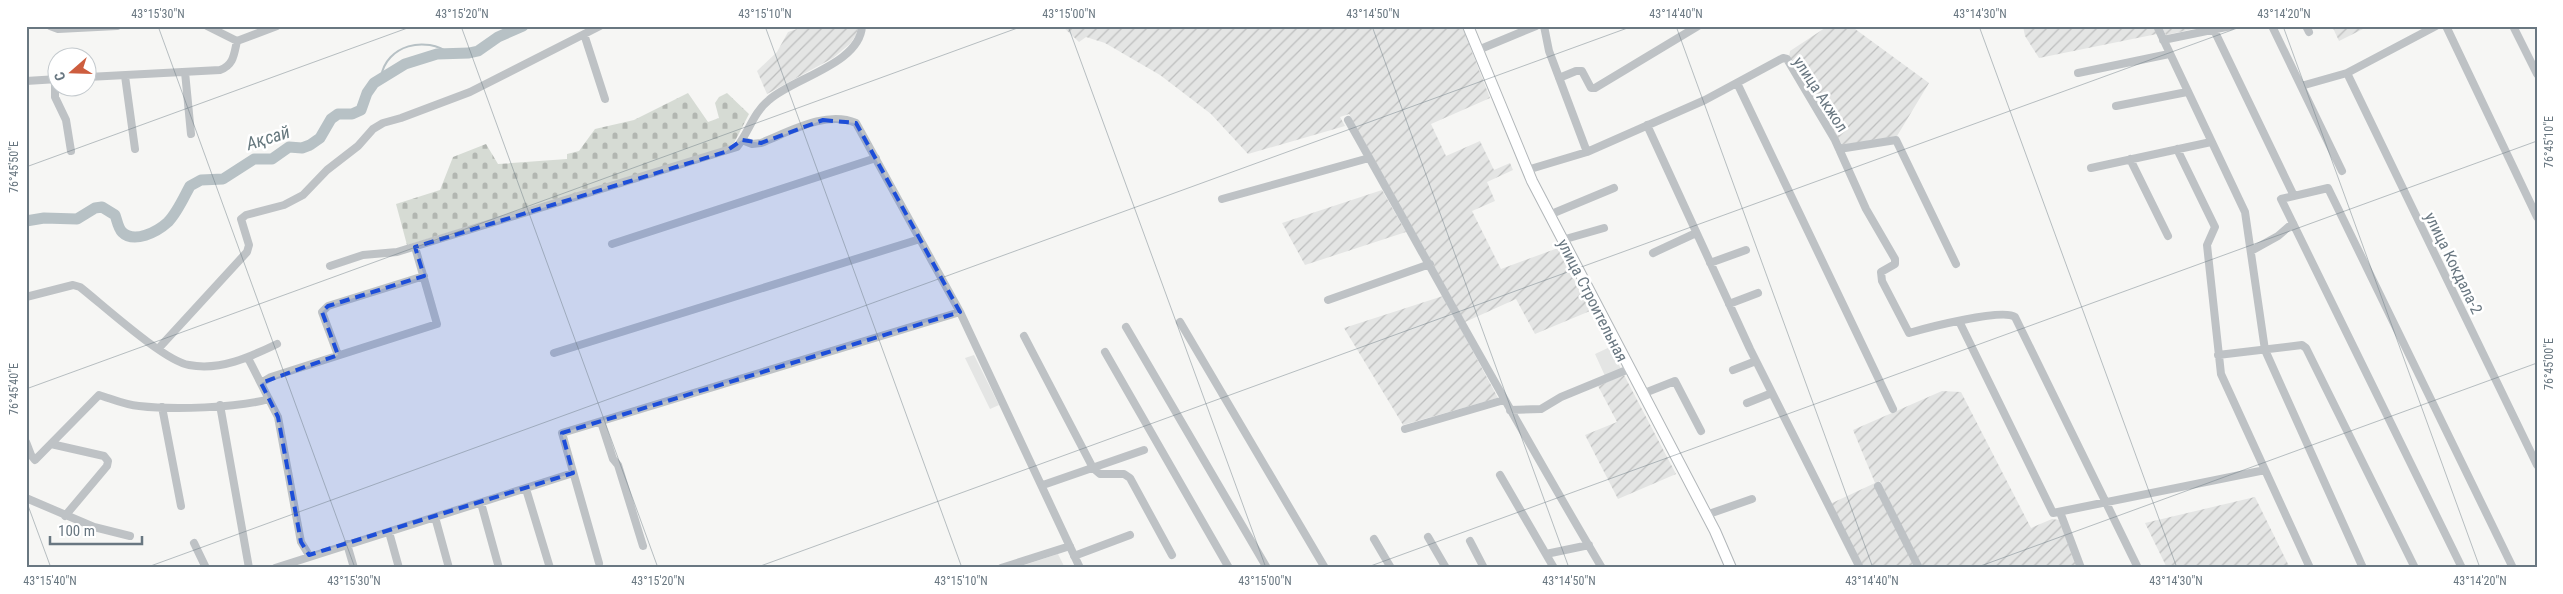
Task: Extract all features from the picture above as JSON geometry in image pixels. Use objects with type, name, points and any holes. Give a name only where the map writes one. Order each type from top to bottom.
[{"type":"main road","name":"улица Строительная","points":[[1468,26],[1527,170],[1706,514],[1730,568]]},
{"type":"street","points":[[50,26],[58,29],[117,26]]},
{"type":"street","points":[[208,26],[237,41],[277,26]]},
{"type":"street","points":[[158,349],[247,252],[249,245],[242,219],[246,215],[284,205],[303,195],[327,170],[358,146],[372,130],[383,122],[401,118],[470,92],[600,26]]},
{"type":"street","points":[[330,266],[363,256],[397,252],[415,247],[737,147],[757,111],[770,99],[835,62],[855,44],[860,37],[862,26]]},
{"type":"street","points":[[1478,50],[1536,26]]},
{"type":"street","points":[[1544,26],[1547,43],[1587,152]]},
{"type":"street","points":[[1559,78],[1576,71],[1582,71],[1591,88],[1594,88],[1698,26]]},
{"type":"street","points":[[2157,26],[2245,212],[2265,350],[2363,568]]},
{"type":"street","points":[[2163,40],[2231,26]]},
{"type":"street","points":[[2272,26],[2342,170]]},
{"type":"street","points":[[2301,86],[2347,72],[2436,26]]},
{"type":"street","points":[[2446,26],[2537,217]]},
{"type":"street","points":[[2513,26],[2537,74]]},
{"type":"street","points":[[2214,30],[2294,196]]},
{"type":"street","points":[[584,34],[605,99]]},
{"type":"street","points":[[98,77],[228,68],[232,62],[237,41]]},
{"type":"street","points":[[2078,73],[2169,54]]},
{"type":"street","name":"улица Акжол","points":[[1527,170],[1587,152],[1738,85],[1783,58],[1787,59],[1839,149],[1866,209],[1896,259],[1895,264],[1881,272],[1882,281],[1909,334],[1959,321]]},
{"type":"street","points":[[185,72],[191,134]]},
{"type":"street","name":"улица Кокдала-2","points":[[2347,72],[2537,465]]},
{"type":"street","points":[[125,76],[135,149]]},
{"type":"street","points":[[26,80],[48,79]]},
{"type":"street","points":[[1738,85],[1893,409]]},
{"type":"street","points":[[2116,106],[2187,92]]},
{"type":"street","points":[[55,98],[66,120],[71,151]]},
{"type":"street","points":[[742,140],[752,144],[761,142],[815,122],[851,120],[856,123],[960,312],[1043,485],[1080,568]]},
{"type":"street","points":[[1348,120],[1430,264],[1504,400],[1602,568]]},
{"type":"street","points":[[1647,126],[1756,361],[1860,568]]},
{"type":"street","points":[[1839,149],[1896,140],[1956,264]]},
{"type":"street","points":[[2091,168],[2211,142]]},
{"type":"street","points":[[2177,149],[2215,227],[2206,245],[2218,355],[2226,386],[2310,568]]},
{"type":"street","points":[[612,244],[876,158]]},
{"type":"street","points":[[1222,199],[1369,158]]},
{"type":"street","points":[[2130,159],[2168,236]]},
{"type":"street","points":[[1549,215],[1614,188]]},
{"type":"street","points":[[2462,568],[2281,199],[2328,188],[2513,568]]},
{"type":"street","points":[[2251,251],[2278,236],[2293,223]]},
{"type":"street","points":[[1562,240],[1604,228]]},
{"type":"street","points":[[1653,253],[1696,233]]},
{"type":"street","points":[[554,353],[920,239]]},
{"type":"street","points":[[261,383],[272,376],[437,324],[415,247]]},
{"type":"street","points":[[1710,263],[1746,250]]},
{"type":"street","points":[[1328,300],[1430,264]]},
{"type":"street","points":[[338,355],[322,312],[328,306],[424,276]]},
{"type":"street","points":[[26,297],[72,285],[80,287],[158,349],[175,360],[189,365],[216,366],[248,358],[277,344]]},
{"type":"street","points":[[1729,304],[1758,293]]},
{"type":"street","points":[[600,563],[562,433],[960,312]]},
{"type":"street","points":[[2138,568],[2106,502],[2015,318],[2011,314],[2002,314],[1959,321],[2053,513],[2060,512],[2106,502],[2265,470]]},
{"type":"street","points":[[1180,322],[1325,568]]},
{"type":"street","points":[[1126,327],[1267,568]]},
{"type":"street","points":[[1024,336],[1093,468],[1100,474],[1124,474],[1130,478],[1172,555]]},
{"type":"street","points":[[2218,355],[2302,345],[2306,348],[2415,568]]},
{"type":"street","points":[[1105,352],[1229,568]]},
{"type":"street","points":[[248,358],[278,416],[301,542],[309,555]]},
{"type":"street","points":[[1733,370],[1756,361]]},
{"type":"street","points":[[1510,410],[1541,409],[1561,398],[1629,369]]},
{"type":"street","points":[[1642,394],[1675,381],[1701,431]]},
{"type":"street","points":[[1747,403],[1772,392]]},
{"type":"street","points":[[26,442],[35,460],[98,395],[139,406],[162,407],[249,404],[269,399]]},
{"type":"street","points":[[1405,428],[1504,400]]},
{"type":"street","points":[[220,405],[249,568]]},
{"type":"street","points":[[162,407],[181,506]]},
{"type":"street","points":[[601,422],[613,459],[618,465],[643,546]]},
{"type":"street","points":[[51,444],[104,456],[108,461],[107,466],[66,516]]},
{"type":"street","points":[[1043,485],[1144,450]]},
{"type":"street","points":[[275,568],[309,555],[389,532],[573,473]]},
{"type":"street","points":[[1500,475],[1554,568]]},
{"type":"street","points":[[1878,486],[1919,568]]},
{"type":"street","points":[[526,488],[550,568]]},
{"type":"street","points":[[26,498],[94,527],[130,536]]},
{"type":"street","points":[[1706,514],[1752,499]]},
{"type":"street","points":[[480,503],[499,568]]},
{"type":"street","points":[[2060,512],[2081,568]]},
{"type":"street","points":[[435,517],[449,568]]},
{"type":"street","points":[[389,532],[399,568]]},
{"type":"street","points":[[1074,556],[1130,535]]},
{"type":"street","points":[[1428,537],[1446,568]]},
{"type":"street","points":[[1374,539],[1391,568]]},
{"type":"street","points":[[1470,541],[1484,568]]},
{"type":"street","points":[[194,543],[206,568]]},
{"type":"street","points":[[347,544],[354,568]]},
{"type":"street","points":[[1546,554],[1588,545]]},
{"type":"street","points":[[1001,568],[1070,546]]},
{"type":"highlighted area","points":[[823,120],[856,123],[960,312],[562,433],[573,473],[309,555],[301,542],[278,417],[261,383],[338,355],[322,312],[328,306],[424,276],[415,247],[725,152],[742,140],[761,143]]},
{"type":"shaded area","points":[[806,26],[858,28],[850,44],[833,58],[767,94],[757,71],[777,52],[788,32]]},
{"type":"shaded area","points":[[1062,26],[1462,26],[1490,98],[1431,124],[1446,156],[1480,141],[1494,170],[1510,163],[1513,170],[1487,182],[1495,201],[1472,211],[1501,269],[1558,248],[1590,311],[1535,334],[1516,299],[1465,322],[1349,114],[1340,117],[1345,126],[1248,154],[1211,114],[1160,75],[1105,43],[1086,37],[1079,42]]},
{"type":"shaded area","points":[[1828,26],[1851,26],[1929,83],[1897,136],[1842,145],[1789,57],[1790,51]]},
{"type":"shaded area","points":[[2023,26],[2153,26],[2157,34],[2039,58],[2025,36]]},
{"type":"shaded area","points":[[2161,26],[2207,26],[2166,35]]},
{"type":"shaded area","points":[[2332,26],[2369,26],[2339,41]]},
{"type":"shaded area","points":[[1382,190],[1406,232],[1305,265],[1282,223]]},
{"type":"shaded area","points":[[1443,296],[1498,398],[1403,425],[1344,328]]},
{"type":"shaded area","points":[[1610,347],[1621,369],[1605,376],[1595,354]]},
{"type":"shaded area","points":[[974,355],[999,405],[990,409],[965,358]]},
{"type":"shaded area","points":[[1624,375],[1676,474],[1618,499],[1585,435],[1617,422],[1598,386]]},
{"type":"shaded area","points":[[1942,391],[1961,392],[2031,528],[2052,519],[2059,520],[2077,568],[1922,568],[1880,481],[1875,484],[1915,568],[1864,568],[1830,504],[1875,483],[1853,430]]},
{"type":"shaded area","points":[[2255,497],[2290,568],[2167,568],[2145,523]]},
{"type":"shaded area","points":[[1058,554],[1065,568],[1015,568]]},
{"type":"green space","points":[[688,93],[708,122],[719,118],[715,103],[719,97],[727,93],[749,114],[734,143],[723,149],[407,245],[396,204],[440,190],[453,157],[486,144],[498,164],[567,159],[567,154],[579,151],[595,129],[634,120]]},
{"type":"waterway","name":"Ақсай","points":[[26,221],[44,218],[77,219],[95,208],[102,207],[115,215],[122,232],[127,235],[139,237],[152,233],[168,222],[190,186],[201,180],[223,179],[254,159],[272,159],[289,147],[302,148],[310,145],[320,138],[331,119],[338,114],[352,114],[361,110],[367,93],[374,83],[405,64],[437,54],[478,51],[498,37],[523,26]]},
{"type":"waterway","points":[[381,77],[384,66],[391,57],[408,46],[430,45],[450,54]]}]
